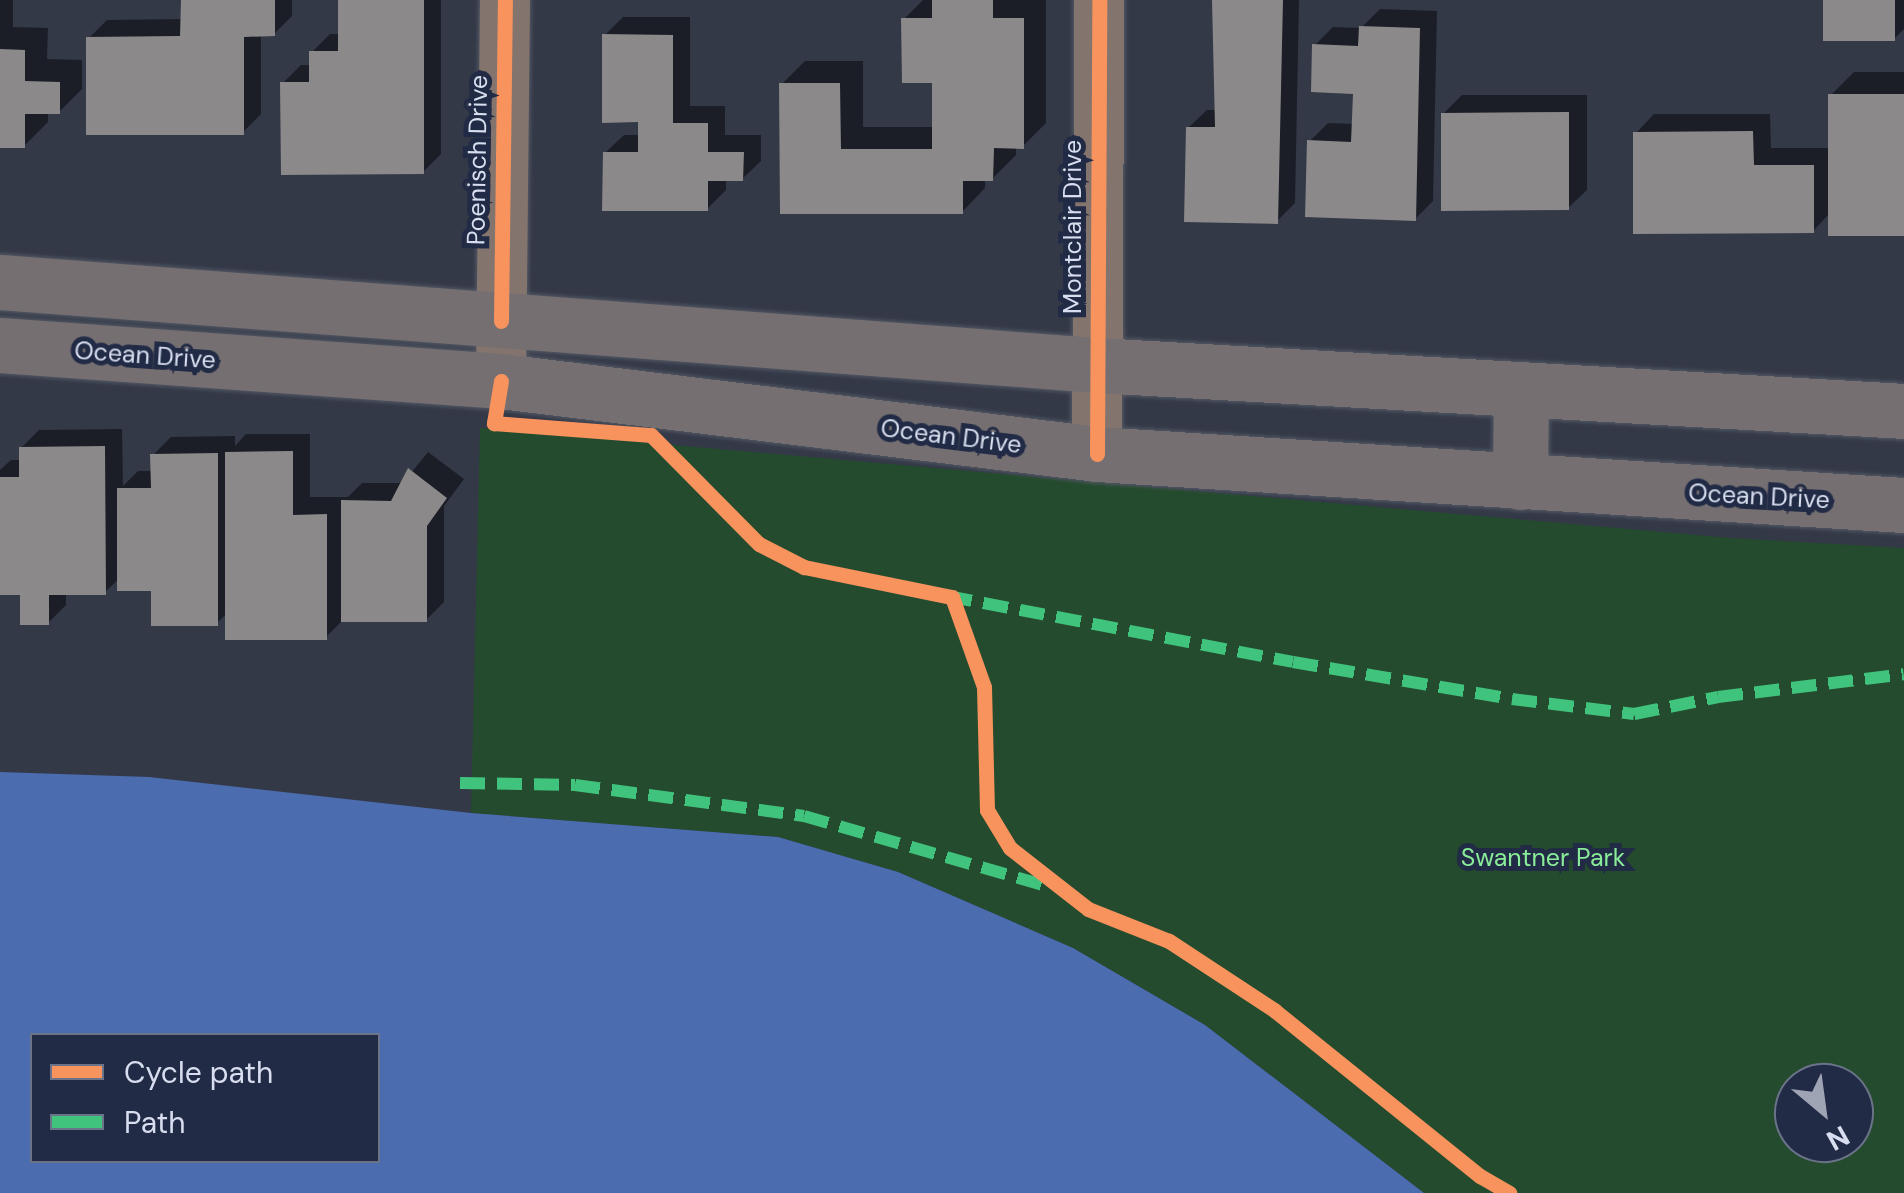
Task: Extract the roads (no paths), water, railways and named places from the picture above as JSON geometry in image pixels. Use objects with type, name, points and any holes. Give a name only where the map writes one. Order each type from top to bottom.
[{"type":"main road","points":[[0,282],[1097,365],[1904,411]]},
{"type":"main road","points":[[76,351],[80,288]]},
{"type":"main road","name":"Ocean Drive","points":[[0,345],[501,381],[1098,454],[1904,504]]},
{"type":"main road","points":[[1520,482],[1521,389]]},
{"type":"street","name":"Poenisch Drive","points":[[501,381],[505,0]]},
{"type":"street","name":"Montclair Drive","points":[[1098,454],[1099,0]]},
{"type":"water","points":[[0,772],[149,777],[471,813],[778,837],[898,872],[1073,948],[1205,1025],[1424,1193],[0,1193]]},
{"type":"park label","name":"Swantner Park","points":[[1543,858]]}]
